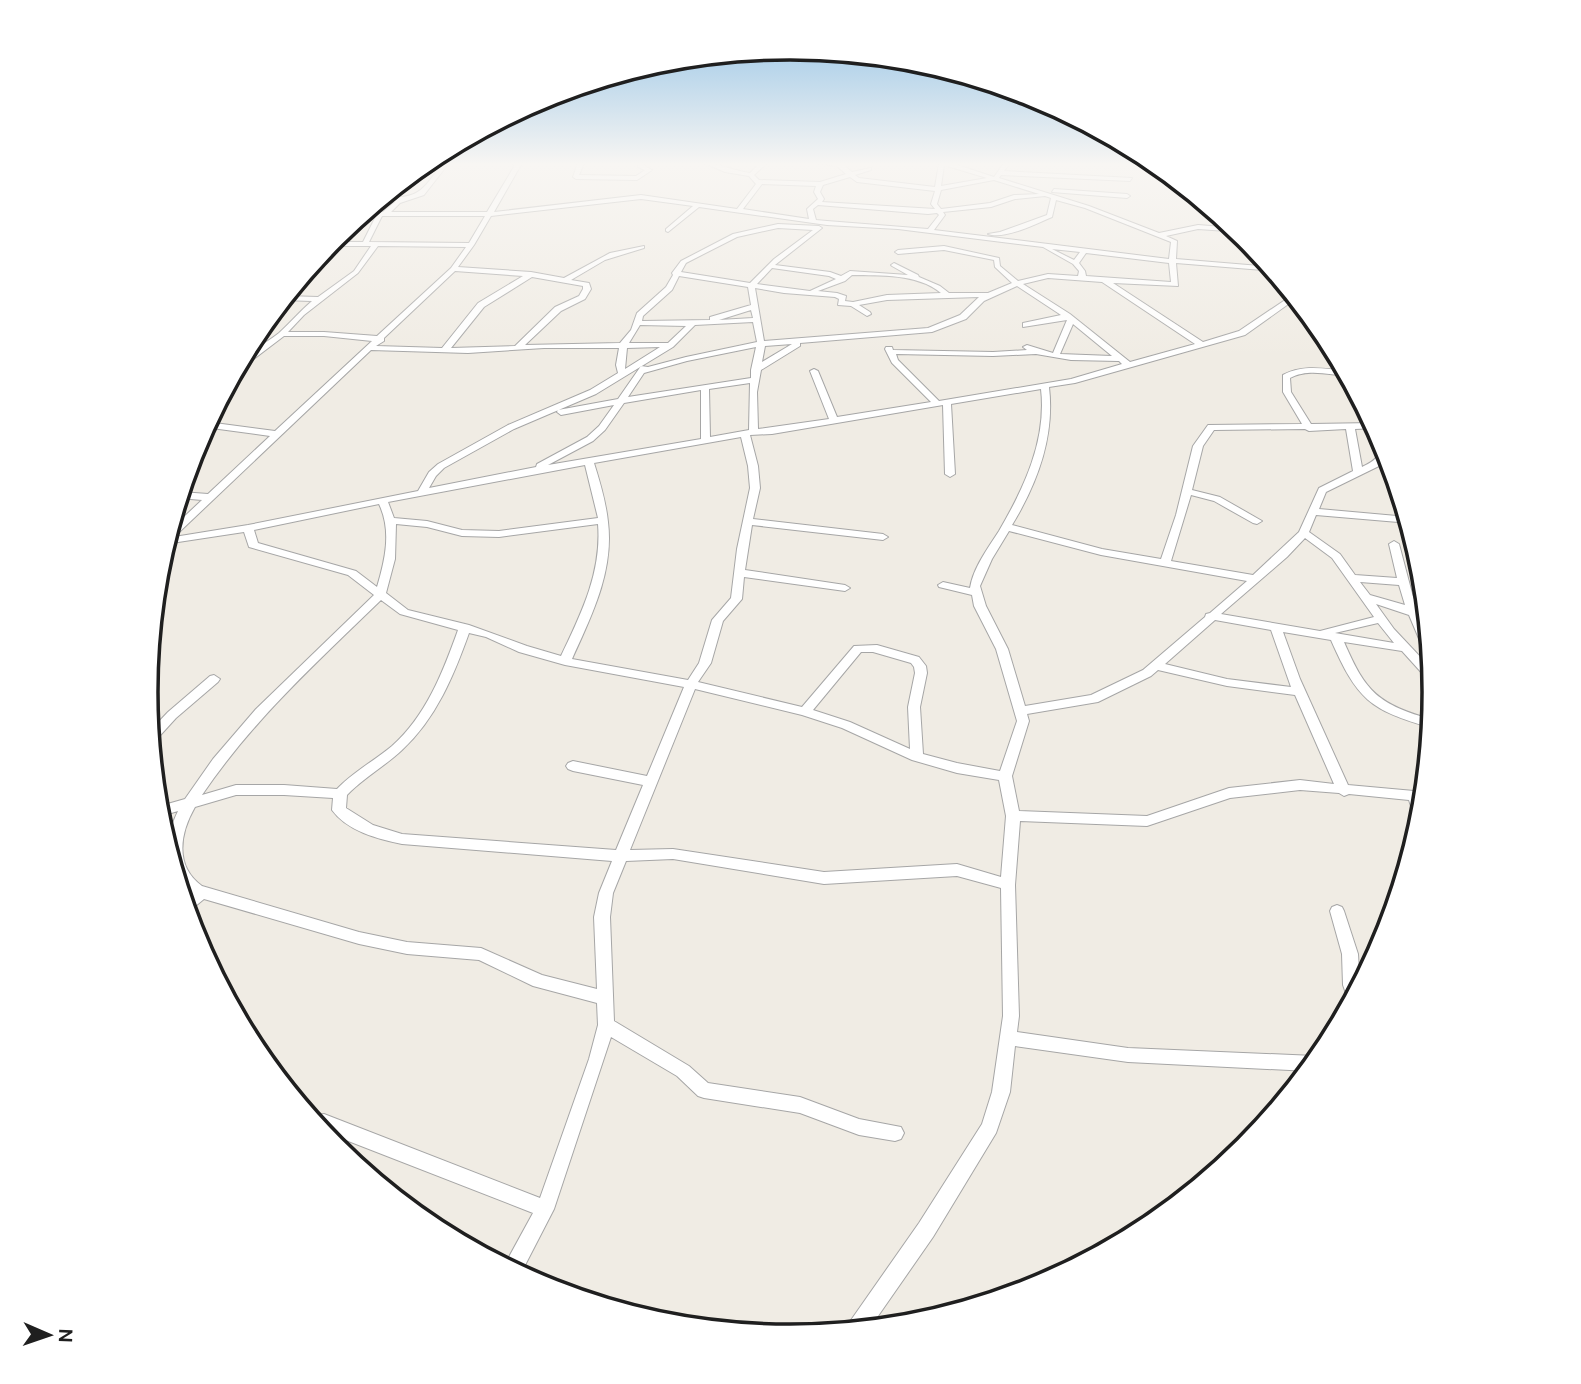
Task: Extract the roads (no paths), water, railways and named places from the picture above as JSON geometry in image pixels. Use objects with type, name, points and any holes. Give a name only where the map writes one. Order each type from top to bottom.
[{"type":"street","points":[[365,244],[374,228]]},
{"type":"street","points":[[181,525],[453,269],[482,228]]},
{"type":"street","points":[[622,374],[620,365],[623,345],[639,323],[640,315],[669,288],[683,262],[729,237],[771,228]]},
{"type":"street","points":[[517,1262],[545,1209],[597,1059],[606,1025],[602,917],[606,893],[691,684],[705,663],[718,620],[736,599],[755,488],[749,433],[761,344],[751,286],[769,266],[821,228]]},
{"type":"street","points":[[900,228],[1147,259],[1259,268]]},
{"type":"street","points":[[930,231],[933,228]]},
{"type":"street","points":[[956,234],[1001,234],[1018,228]]},
{"type":"street","points":[[640,372],[761,344],[935,328],[964,317],[981,299],[1017,283],[1048,276],[1175,284],[1172,261],[1174,241],[1139,228]]},
{"type":"street","points":[[1159,235],[1195,228]]},
{"type":"street","points":[[344,244],[471,245]]},
{"type":"street","points":[[258,351],[282,334],[301,313],[356,272],[376,244]]},
{"type":"street","points":[[1043,245],[1075,263],[1082,271],[1082,278]]},
{"type":"street","points":[[567,279],[601,260],[642,247]]},
{"type":"street","points":[[898,252],[944,248],[997,259],[1000,271],[1069,318],[1128,365]]},
{"type":"street","points":[[1084,251],[1134,250],[1147,259]]},
{"type":"street","points":[[1075,263],[1084,251]]},
{"type":"street","points":[[894,265],[939,286],[947,295]]},
{"type":"street","points":[[769,266],[830,274],[842,279]]},
{"type":"street","points":[[453,269],[531,274],[567,279],[586,285],[586,293],[558,309],[517,348]]},
{"type":"street","points":[[675,273],[751,286],[837,295],[843,298],[841,303],[853,304],[873,299],[990,295]]},
{"type":"street","points":[[809,292],[850,273],[926,281]]},
{"type":"street","points":[[444,351],[481,305],[531,274]]},
{"type":"street","points":[[1104,280],[1201,344]]},
{"type":"street","points":[[296,298],[320,299]]},
{"type":"street","points":[[177,538],[248,528],[382,500],[706,440],[1045,386],[1242,333],[1287,301]]},
{"type":"street","points":[[853,304],[867,314]]},
{"type":"street","points":[[421,493],[432,474],[441,466],[511,427],[593,392],[670,345],[697,324],[753,307]]},
{"type":"street","points":[[1026,325],[1069,318]]},
{"type":"street","points":[[1056,355],[1069,318]]},
{"type":"street","points":[[639,323],[697,324],[756,320]]},
{"type":"street","points":[[282,334],[324,334],[381,339]]},
{"type":"street","points":[[888,334],[891,352],[911,379],[942,402],[950,474]]},
{"type":"street","points":[[542,416],[755,375],[786,349],[807,340]]},
{"type":"street","points":[[1016,344],[1034,352]]},
{"type":"street","points":[[371,348],[444,351],[670,345]]},
{"type":"street","points":[[891,352],[1034,352],[1119,359]]},
{"type":"street","points":[[533,471],[590,439],[602,428],[652,356]]},
{"type":"street","points":[[1309,428],[1287,393],[1286,377],[1291,373],[1304,371],[1336,373]]},
{"type":"street","points":[[814,372],[834,420]]},
{"type":"street","points":[[705,386],[706,440]]},
{"type":"street","points":[[863,1320],[926,1230],[990,1127],[1000,1097],[1010,1038],[1008,885],[1013,816],[1006,776],[1023,721],[1002,649],[975,586],[987,559],[1023,500],[1044,438],[1047,403],[1045,386]]},
{"type":"street","points":[[217,426],[275,434]]},
{"type":"street","points":[[1165,563],[1198,446],[1211,427],[1364,426]]},
{"type":"street","points":[[1350,427],[1358,472]]},
{"type":"street","points":[[1376,464],[1379,461]]},
{"type":"street","points":[[565,661],[601,574],[603,520],[589,462]]},
{"type":"street","points":[[1021,710],[1094,699],[1124,686],[1156,665],[1304,533],[1322,490],[1380,463]]},
{"type":"street","points":[[1186,491],[1223,501],[1257,521]]},
{"type":"street","points":[[190,496],[208,497]]},
{"type":"street","points":[[175,837],[191,800],[221,754],[251,719],[380,595],[391,547],[390,521],[382,500]]},
{"type":"street","points":[[1313,512],[1398,519]]},
{"type":"street","points":[[390,521],[426,524],[462,533],[499,534],[603,520]]},
{"type":"street","points":[[749,522],[883,537]]},
{"type":"street","points":[[1006,527],[1101,552],[1255,579]]},
{"type":"street","points":[[248,528],[253,545],[352,573],[404,611],[465,627],[523,649],[565,661],[691,684],[805,712],[846,725],[917,757],[957,768],[1006,776]]},
{"type":"street","points":[[1304,533],[1336,556],[1380,619],[1422,667]]},
{"type":"street","points":[[1394,544],[1402,582],[1420,629]]},
{"type":"street","points":[[740,573],[845,588]]},
{"type":"street","points":[[1353,578],[1402,582]]},
{"type":"street","points":[[943,585],[976,593]]},
{"type":"street","points":[[1365,597],[1418,612]]},
{"type":"street","points":[[1210,616],[1404,648]]},
{"type":"street","points":[[1318,634],[1380,619]]},
{"type":"street","points":[[169,808],[219,793],[256,789],[340,794],[398,747],[419,723],[452,666],[465,627]]},
{"type":"street","points":[[1276,627],[1299,691],[1344,791]]},
{"type":"street","points":[[1336,637],[1354,679],[1362,689],[1386,707],[1422,720]]},
{"type":"street","points":[[805,712],[858,649],[873,648],[915,660],[921,673],[914,707],[917,757]]},
{"type":"street","points":[[1156,665],[1207,680],[1251,688],[1299,691]]},
{"type":"street","points":[[159,729],[214,679]]},
{"type":"street","points":[[573,766],[651,782]]},
{"type":"street","points":[[1013,816],[1147,821],[1229,793],[1300,785],[1414,796]]},
{"type":"street","points":[[340,794],[339,810],[345,816],[387,836],[622,856],[686,855],[824,878],[957,870],[1008,885]]},
{"type":"street","points":[[188,883],[201,892],[359,938],[407,948],[481,954],[539,981],[606,998]]},
{"type":"street","points":[[194,900],[201,892]]},
{"type":"street","points":[[1337,911],[1350,954],[1351,985]]},
{"type":"street","points":[[606,1025],[683,1071],[704,1090],[800,1105],[859,1127],[895,1133]]},
{"type":"street","points":[[1010,1038],[1128,1055],[1302,1063]]},
{"type":"street","points":[[329,1124],[545,1209]]}]
